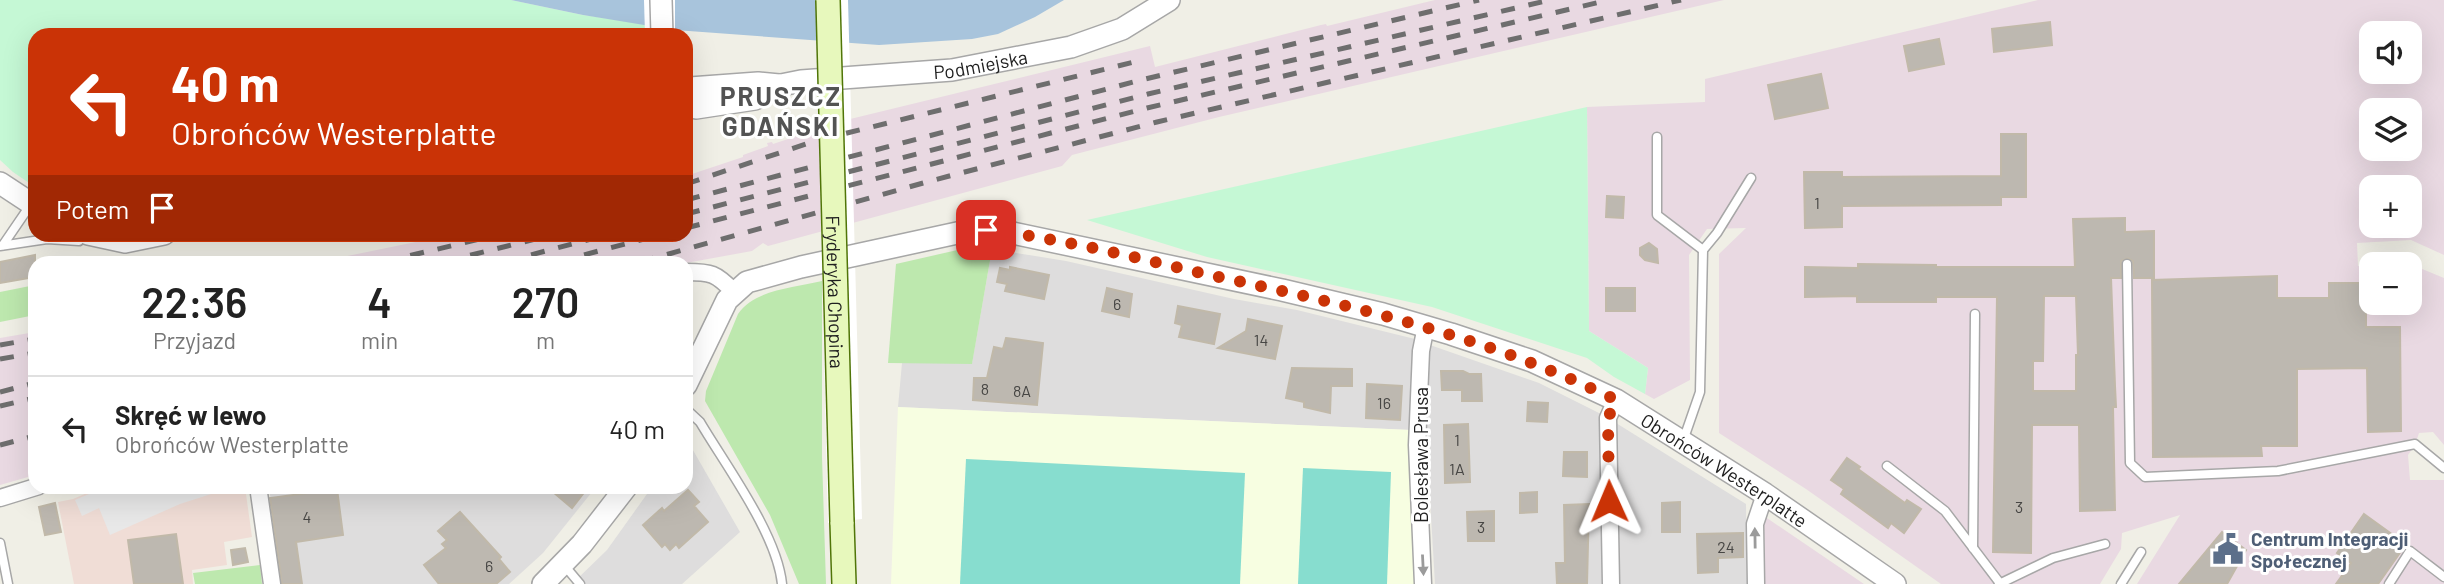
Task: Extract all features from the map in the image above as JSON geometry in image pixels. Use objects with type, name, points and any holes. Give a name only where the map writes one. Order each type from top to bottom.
[{"type":"main road","name":"Fryderyka Chopina","points":[[828,0],[844,584]]},
{"type":"street","points":[[662,0],[662,28]]},
{"type":"street","name":"Podmiejska","points":[[693,104],[696,108],[755,99],[781,85],[817,78],[917,75],[1071,47],[1122,29],[1169,0]]},
{"type":"street","points":[[0,183],[28,202]]},
{"type":"street","name":"Obrońców Westerplatte","points":[[734,292],[747,282],[777,272],[953,234],[986,230],[1061,242],[1282,290],[1426,326],[1532,361],[1616,400],[1765,494],[1895,584]]},
{"type":"street","points":[[693,272],[719,276],[734,292],[723,308],[693,371]]},
{"type":"street","name":"Bolesława Prusa","points":[[1423,584],[1417,445],[1421,351],[1426,326]]},
{"type":"street","points":[[1611,584],[1608,418],[1616,400]]},
{"type":"street","points":[[0,498],[28,489]]},
{"type":"street","points":[[259,494],[272,584]]},
{"type":"street","points":[[543,584],[564,565],[621,494]]},
{"type":"street","points":[[1756,584],[1755,524],[1765,494]]},
{"type":"lane","points":[[1657,137],[1657,215],[1703,250]]},
{"type":"lane","points":[[1683,442],[1700,392],[1703,250],[1717,233],[1751,178]]},
{"type":"lane","points":[[2,245],[28,211]]},
{"type":"lane","points":[[2,245],[28,242]]},
{"type":"lane","points":[[2127,264],[2130,463],[2146,477],[2278,471],[2415,444],[2444,468]]},
{"type":"lane","points":[[1973,548],[1975,314]]},
{"type":"lane","points":[[693,416],[700,422],[761,526],[778,564],[782,584]]},
{"type":"lane","points":[[1887,466],[1945,511],[1999,583],[2053,558],[2105,544]]},
{"type":"lane","points":[[0,543],[8,584]]},
{"type":"lane","points":[[2389,584],[2410,551],[2444,577]]},
{"type":"lane","points":[[2121,584],[2141,552]]},
{"type":"lane","points":[[564,565],[577,583]]},
{"type":"shaded area","points":[[511,0],[1064,0],[998,34],[972,39],[879,45],[693,31],[693,28],[663,28]]},
{"type":"shaded area","points":[[1435,0],[1724,0],[1219,117],[1072,155],[1062,166],[768,246],[763,243],[752,251],[693,262],[693,256],[347,256],[416,242],[693,242],[693,174],[743,157],[768,146],[767,143],[773,144],[842,121],[1150,46],[1155,67],[1321,25],[1327,26]]},
{"type":"shaded area","points":[[2038,0],[2444,0],[2444,255],[2411,240],[2357,243],[2359,315],[2422,315],[2422,269],[2444,278],[2444,445],[2433,432],[2419,433],[2408,455],[2410,480],[2444,480],[2444,584],[2137,584],[2180,515],[2122,533],[2121,549],[2100,584],[1941,584],[1806,489],[1719,433],[1719,254],[1746,228],[1707,229],[1689,255],[1690,380],[1654,399],[1645,394],[1648,368],[1589,331],[1587,107],[1705,102],[1705,79]]},
{"type":"shaded area","points":[[992,249],[1066,261],[1234,299],[1297,310],[1415,339],[1411,430],[898,407],[902,363],[972,363]]},
{"type":"shaded area","points":[[28,333],[28,477],[0,485],[0,338]]},
{"type":"shaded area","points":[[1430,345],[1539,383],[1601,414],[1604,584],[1435,584],[1426,431]]},
{"type":"shaded area","points":[[898,407],[1411,430],[1417,584],[891,584]]},
{"type":"shaded area","points":[[1616,423],[1746,504],[1747,584],[1619,584]]},
{"type":"shaded area","points":[[693,450],[740,532],[682,584],[572,584],[607,550],[647,494],[693,494]]},
{"type":"shaded area","points":[[966,459],[1245,473],[1240,584],[960,584]]},
{"type":"shaded area","points":[[1303,468],[1391,472],[1387,584],[1298,584]]},
{"type":"shaded area","points":[[85,494],[246,494],[252,537],[224,542],[227,565],[192,570],[193,584],[74,584],[58,502]]},
{"type":"shaded area","points":[[89,494],[211,494],[180,504],[110,535],[99,508],[82,516],[75,500]]},
{"type":"shaded area","points":[[270,494],[590,494],[543,553],[509,584],[282,584]]},
{"type":"shaded area","points":[[1764,516],[1864,584],[1765,584]]},
{"type":"green space","points":[[0,0],[511,0],[645,24],[645,28],[28,28],[28,182],[0,160]]},
{"type":"green space","points":[[1587,107],[1589,331],[1648,368],[1645,394],[1587,358],[1432,307],[1207,257],[1087,220]]},
{"type":"green space","points":[[975,246],[992,249],[972,364],[888,363],[896,264]]},
{"type":"green space","points":[[822,281],[822,457],[826,584],[799,584],[770,515],[705,401],[706,391],[738,314],[745,306],[765,294]]},
{"type":"green space","points":[[28,286],[28,316],[0,322],[0,292]]},
{"type":"green space","points":[[260,565],[262,584],[195,584],[193,573]]},
{"type":"pier","points":[[644,0],[675,0],[675,28],[645,28]]},
{"type":"pier","points":[[816,0],[848,0],[862,519],[828,523]]},
{"type":"building","points":[[2050,22],[2052,45],[1994,52],[1992,29]]},
{"type":"building","points":[[1939,39],[1944,64],[1909,71],[1904,46]]},
{"type":"building","points":[[1821,74],[1828,108],[1775,119],[1768,85]]},
{"type":"building","points":[[2001,134],[2026,134],[2026,197],[2001,197],[2001,205],[1842,206],[1842,227],[1805,228],[1804,172],[1842,172],[1842,177],[2001,176]]},
{"type":"building","points":[[1607,196],[1624,197],[1623,218],[1606,217]]},
{"type":"building","points":[[2125,218],[2125,232],[2154,231],[2154,278],[2134,278],[2133,261],[2128,258],[2121,261],[2121,278],[2111,278],[2116,407],[2113,407],[2115,510],[2080,511],[2079,425],[2032,425],[2031,553],[1993,552],[1997,297],[1936,297],[1936,302],[1857,302],[1857,296],[1805,297],[1805,267],[1858,268],[1858,264],[2075,267],[2073,219]],"holes":[[[2044,296],[2076,296],[2076,391],[2033,391],[2033,361],[2043,361]]]},
{"type":"building","points":[[1649,243],[1657,249],[1658,263],[1645,260],[1640,255],[1640,248]]},
{"type":"building","points":[[28,256],[28,278],[0,283],[0,262]]},
{"type":"building","points":[[1010,267],[1049,275],[1044,299],[1005,291],[1007,284],[997,282],[1000,268],[1010,270]]},
{"type":"building","points":[[2277,276],[2277,298],[2329,298],[2329,283],[2359,283],[2359,315],[2366,315],[2366,327],[2400,327],[2401,431],[2368,432],[2367,368],[2297,369],[2297,446],[2261,446],[2262,456],[2153,457],[2152,280]]},
{"type":"building","points":[[1107,288],[1132,294],[1129,317],[1102,311]]},
{"type":"building","points":[[1606,288],[1635,288],[1635,311],[1606,311]]},
{"type":"building","points":[[1178,306],[1220,314],[1214,344],[1179,337],[1182,325],[1175,323]]},
{"type":"building","points":[[1248,319],[1282,326],[1275,359],[1218,348],[1246,331]]},
{"type":"building","points":[[1006,338],[1043,343],[1037,405],[973,400],[974,378],[987,378],[994,347],[1003,349]]},
{"type":"building","points":[[1292,368],[1352,369],[1352,386],[1331,386],[1330,413],[1304,407],[1304,402],[1286,398]]},
{"type":"building","points":[[1441,371],[1481,374],[1482,401],[1462,401],[1462,390],[1442,390]]},
{"type":"building","points":[[1367,384],[1402,386],[1400,420],[1366,418]]},
{"type":"building","points":[[1528,402],[1548,403],[1547,422],[1527,421]]},
{"type":"building","points":[[1468,424],[1470,482],[1445,483],[1444,425]]},
{"type":"building","points":[[1564,452],[1587,452],[1587,477],[1563,476]]},
{"type":"building","points":[[1847,458],[1905,503],[1907,500],[1921,509],[1904,533],[1891,523],[1888,528],[1841,494],[1844,489],[1831,480]]},
{"type":"building","points":[[1537,492],[1537,512],[1520,513],[1520,493]]},
{"type":"building","points":[[300,494],[338,494],[343,535],[296,542],[302,584],[282,584],[270,498]]},
{"type":"building","points":[[555,494],[583,494],[572,508]]},
{"type":"building","points":[[683,494],[692,494],[699,502],[694,506],[708,522],[679,548],[676,544],[670,550],[665,544],[662,547],[643,525],[662,508],[664,511]]},
{"type":"building","points":[[1680,502],[1680,532],[1662,532],[1662,503]]},
{"type":"building","points":[[55,503],[61,532],[45,535],[39,507]]},
{"type":"building","points":[[1589,504],[1587,584],[1557,584],[1556,563],[1565,563],[1564,505]]},
{"type":"building","points":[[1494,511],[1494,541],[1468,541],[1467,512]]},
{"type":"building","points":[[460,512],[501,557],[499,559],[510,572],[496,584],[439,584],[424,565],[446,548],[442,544],[447,540],[438,531]]},
{"type":"building","points":[[2364,514],[2393,535],[2391,538],[2404,547],[2378,584],[2336,584],[2351,563],[2337,553]]},
{"type":"building","points":[[2222,532],[2246,550],[2227,584],[2179,584]]},
{"type":"building","points":[[1743,533],[1743,557],[1718,558],[1718,572],[1698,573],[1697,534]]},
{"type":"building","points":[[176,534],[183,584],[134,584],[128,540]]},
{"type":"building","points":[[245,548],[248,562],[233,565],[231,550]]},
{"type":"railway","points":[[693,198],[1141,80],[1479,0]]},
{"type":"railway","points":[[693,212],[1148,94],[1550,0]]},
{"type":"railway","points":[[693,226],[1147,108],[1609,0]]},
{"type":"railway","points":[[662,256],[934,180],[1157,122],[1681,0]]},
{"type":"railway","points":[[693,182],[815,141],[1142,60]]},
{"type":"railway","points":[[408,256],[467,242]]},
{"type":"railway","points":[[467,256],[524,242]]},
{"type":"railway","points":[[527,256],[580,242]]},
{"type":"railway","points":[[580,256],[633,242]]},
{"type":"railway","points":[[0,345],[28,340]]},
{"type":"railway","points":[[0,359],[28,354]]},
{"type":"railway","points":[[0,392],[28,385]]},
{"type":"railway","points":[[0,406],[28,400]]},
{"type":"railway","points":[[0,445],[28,438]]},
{"type":"place","name":"Centrum Integracji Społecznej","points":[[2228,549]]},
{"type":"district","name":"PRUSZCZ GDAŃSKI","points":[[781,110]]},
{"type":"route","points":[[986,230],[1061,242],[1383,314],[1532,361],[1569,377],[1616,400],[1608,418],[1609,501]]}]
